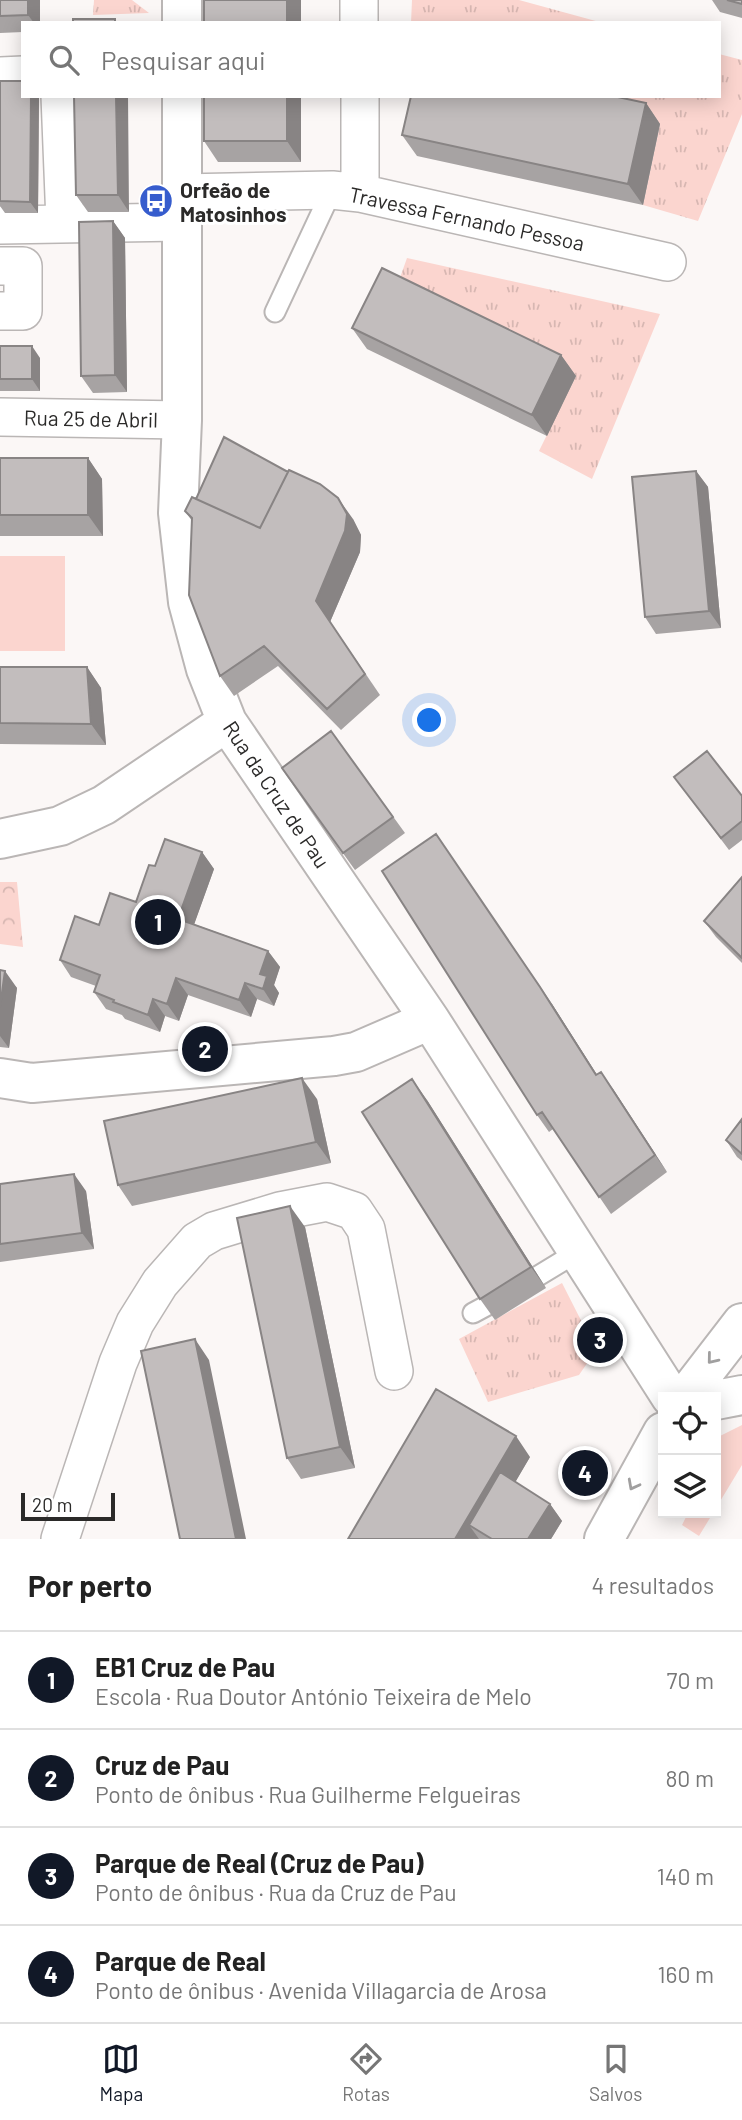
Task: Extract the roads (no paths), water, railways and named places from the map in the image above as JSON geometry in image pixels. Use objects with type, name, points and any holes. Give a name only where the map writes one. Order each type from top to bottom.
[{"type":"street","points":[[182,0],[182,21]]},
{"type":"street","points":[[359,0],[359,21]]},
{"type":"street","points":[[0,76],[21,75]]},
{"type":"street","points":[[60,98],[65,222]]},
{"type":"street","name":"Rua da Cruz de Pau","points":[[182,98],[182,420],[178,513],[188,602],[205,669],[228,722],[430,1020],[668,1392]]},
{"type":"street","points":[[346,192],[360,98]]},
{"type":"street","name":"Travessa Fernando Pessoa","points":[[0,225],[65,222],[181,207],[346,192],[667,262]]},
{"type":"street","points":[[0,266],[23,266],[23,311],[0,312]]},
{"type":"street","name":"Rua 25 de Abril","points":[[0,417],[182,420]]},
{"type":"street","points":[[0,839],[60,825],[104,805],[228,722]]},
{"type":"street","points":[[11,1083],[334,1056],[356,1052],[430,1020]]},
{"type":"street","points":[[60,1539],[118,1363],[135,1323],[160,1283],[197,1241],[214,1231],[280,1211],[327,1202],[354,1211],[366,1230],[394,1370]]},
{"type":"street","points":[[689,1392],[742,1323]]},
{"type":"street","points":[[721,1400],[742,1395]]},
{"type":"street","points":[[604,1539],[658,1441]]},
{"type":"lane","points":[[275,312],[346,192]]},
{"type":"lane","points":[[538,1276],[579,1251]]},
{"type":"place","name":"Orfeão de Matosinhos","points":[[156,201]]},
{"type":"place","name":"EB1 Cruz de Pau","points":[[158,922]]},
{"type":"place","name":"Cruz de Pau","points":[[205,1049]]},
{"type":"place","name":"Parque de Real (Cruz de Pau)","points":[[600,1340]]},
{"type":"place","name":"Parque de Real","points":[[585,1473]]}]
